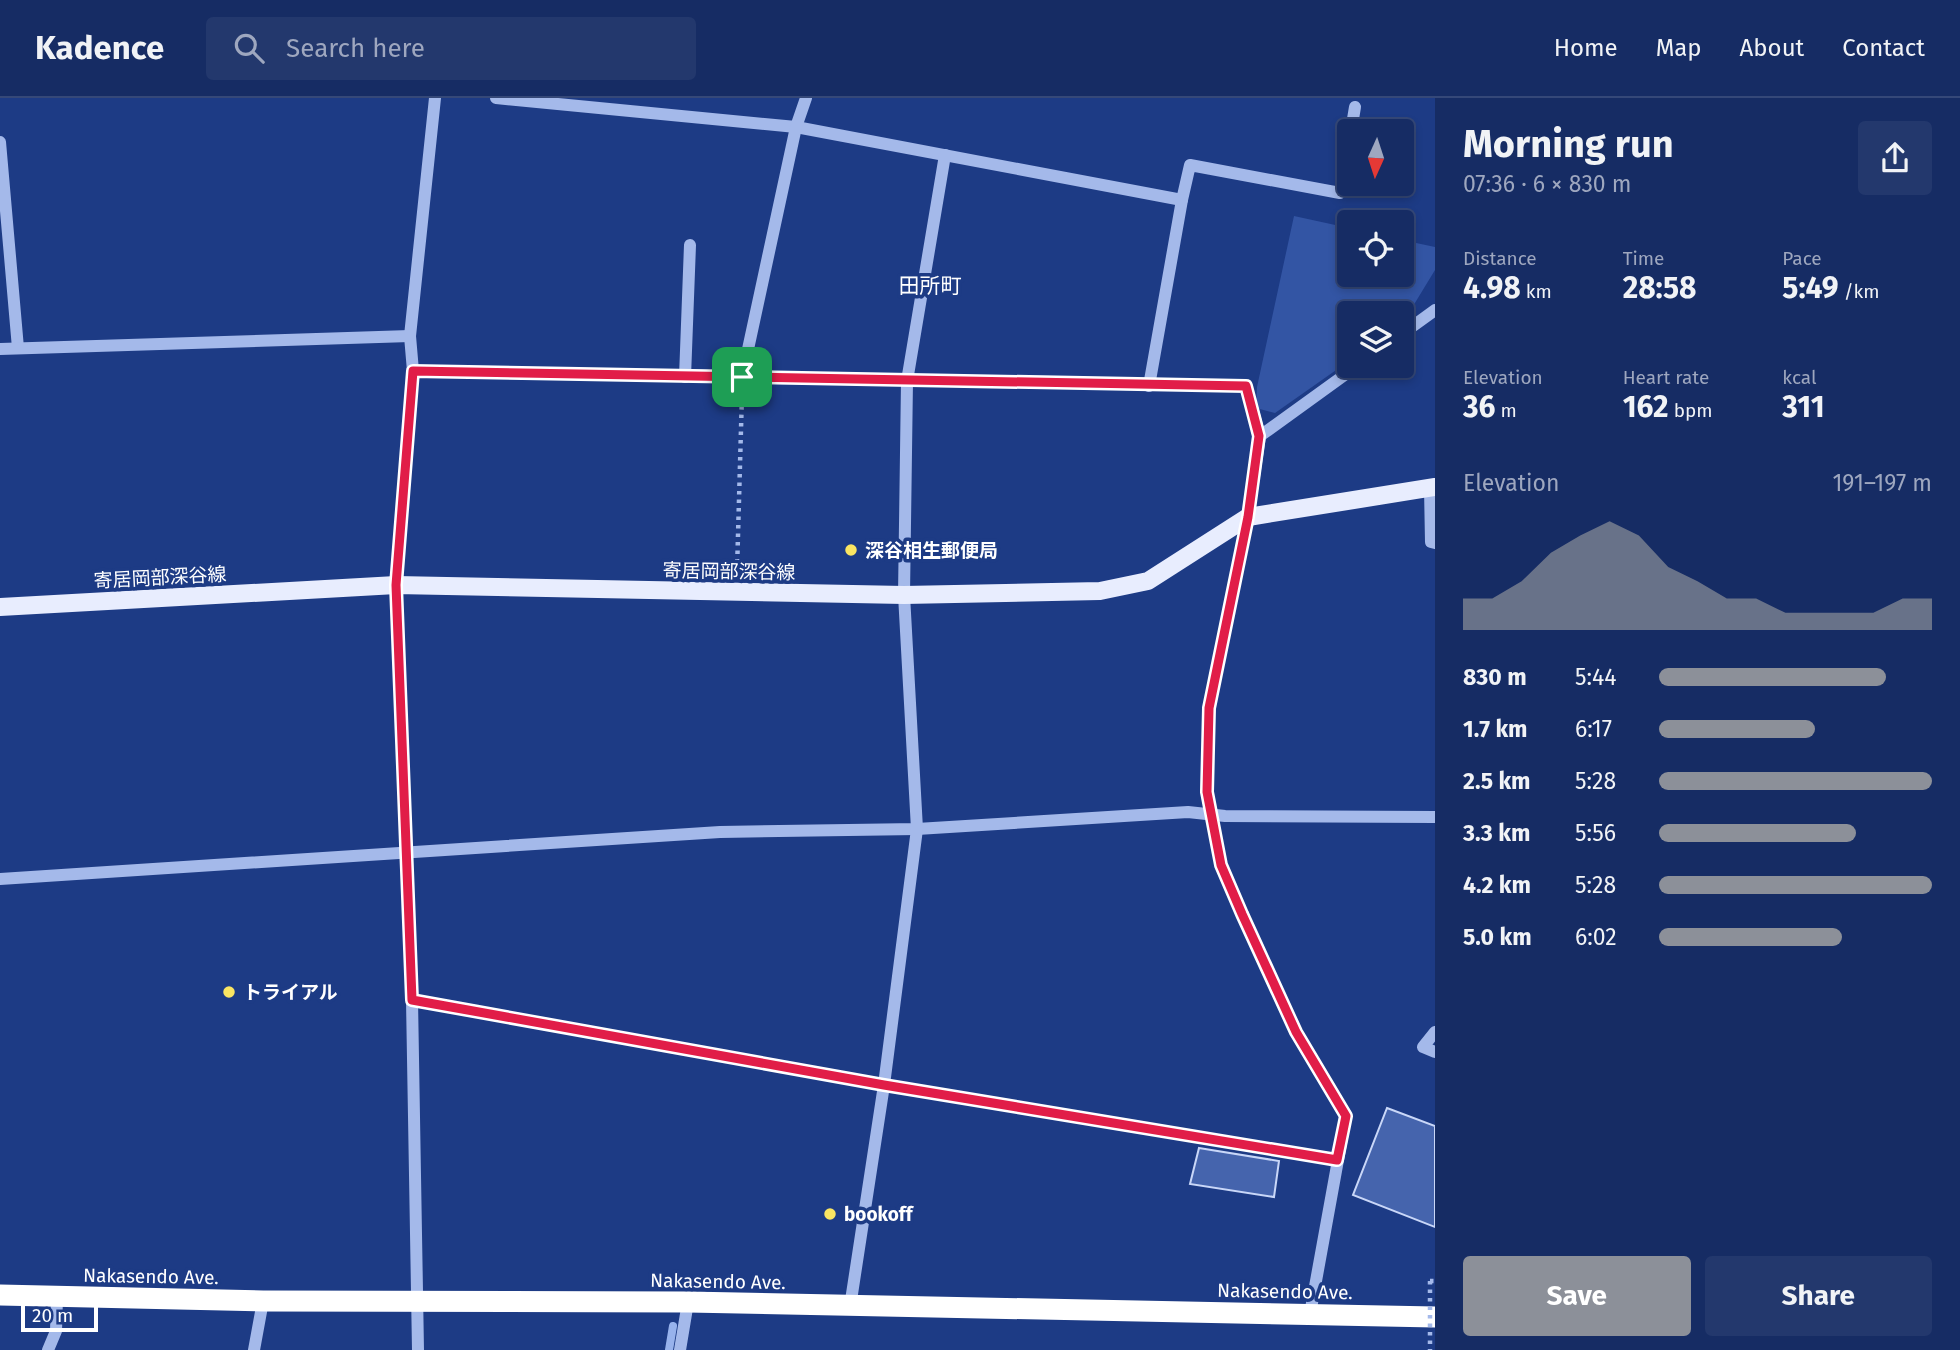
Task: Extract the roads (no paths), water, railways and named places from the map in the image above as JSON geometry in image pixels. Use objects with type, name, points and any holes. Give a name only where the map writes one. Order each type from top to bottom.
[{"type":"highway","name":"Nakasendo Ave.","points":[[0,1295],[263,1301],[688,1302],[1435,1317]]},
{"type":"main road","name":"寄居岡部深谷線","points":[[0,607],[396,585],[904,595],[1100,591],[1148,581],[1248,517],[1433,487]]},
{"type":"street","points":[[418,1350],[412,1000],[396,585],[413,371],[410,336],[435,98]]},
{"type":"street","points":[[496,98],[796,127],[1182,200]]},
{"type":"street","points":[[742,377],[796,127],[806,98]]},
{"type":"street","points":[[1353,119],[1355,107]]},
{"type":"street","points":[[0,149],[18,348]]},
{"type":"street","points":[[850,1307],[884,1085],[916,830],[904,595],[907,381],[945,155]]},
{"type":"street","points":[[1149,386],[1190,165],[1337,192]]},
{"type":"street","points":[[685,377],[690,245]]},
{"type":"street","points":[[1414,325],[1435,310]]},
{"type":"street","points":[[0,349],[410,336]]},
{"type":"street","points":[[413,371],[1246,386],[1259,436],[1248,517],[1209,708],[1207,792],[1221,865],[1242,914],[1296,1032],[1346,1116],[1310,1314]]},
{"type":"street","points":[[1259,436],[1340,378]]},
{"type":"street","points":[[1433,487],[1432,542],[1435,543]]},
{"type":"street","points":[[0,879],[720,832],[916,830],[1188,812],[1225,816],[1435,817]]},
{"type":"street","points":[[412,1000],[884,1085],[1337,1160]]},
{"type":"street","points":[[1435,1032],[1423,1047],[1435,1052]]},
{"type":"street","points":[[48,1350],[56,1332],[57,1297]]},
{"type":"street","points":[[254,1350],[263,1301]]},
{"type":"street","points":[[680,1350],[688,1302]]},
{"type":"waterway","points":[[669,1350],[673,1326]]},
{"type":"place","name":"深谷相生郵便局","points":[[851,550]]},
{"type":"place","name":"トライアル","points":[[229,992]]},
{"type":"place","name":"bookoff","points":[[830,1214]]},
{"type":"district","name":"田所町","points":[[930,286]]}]
